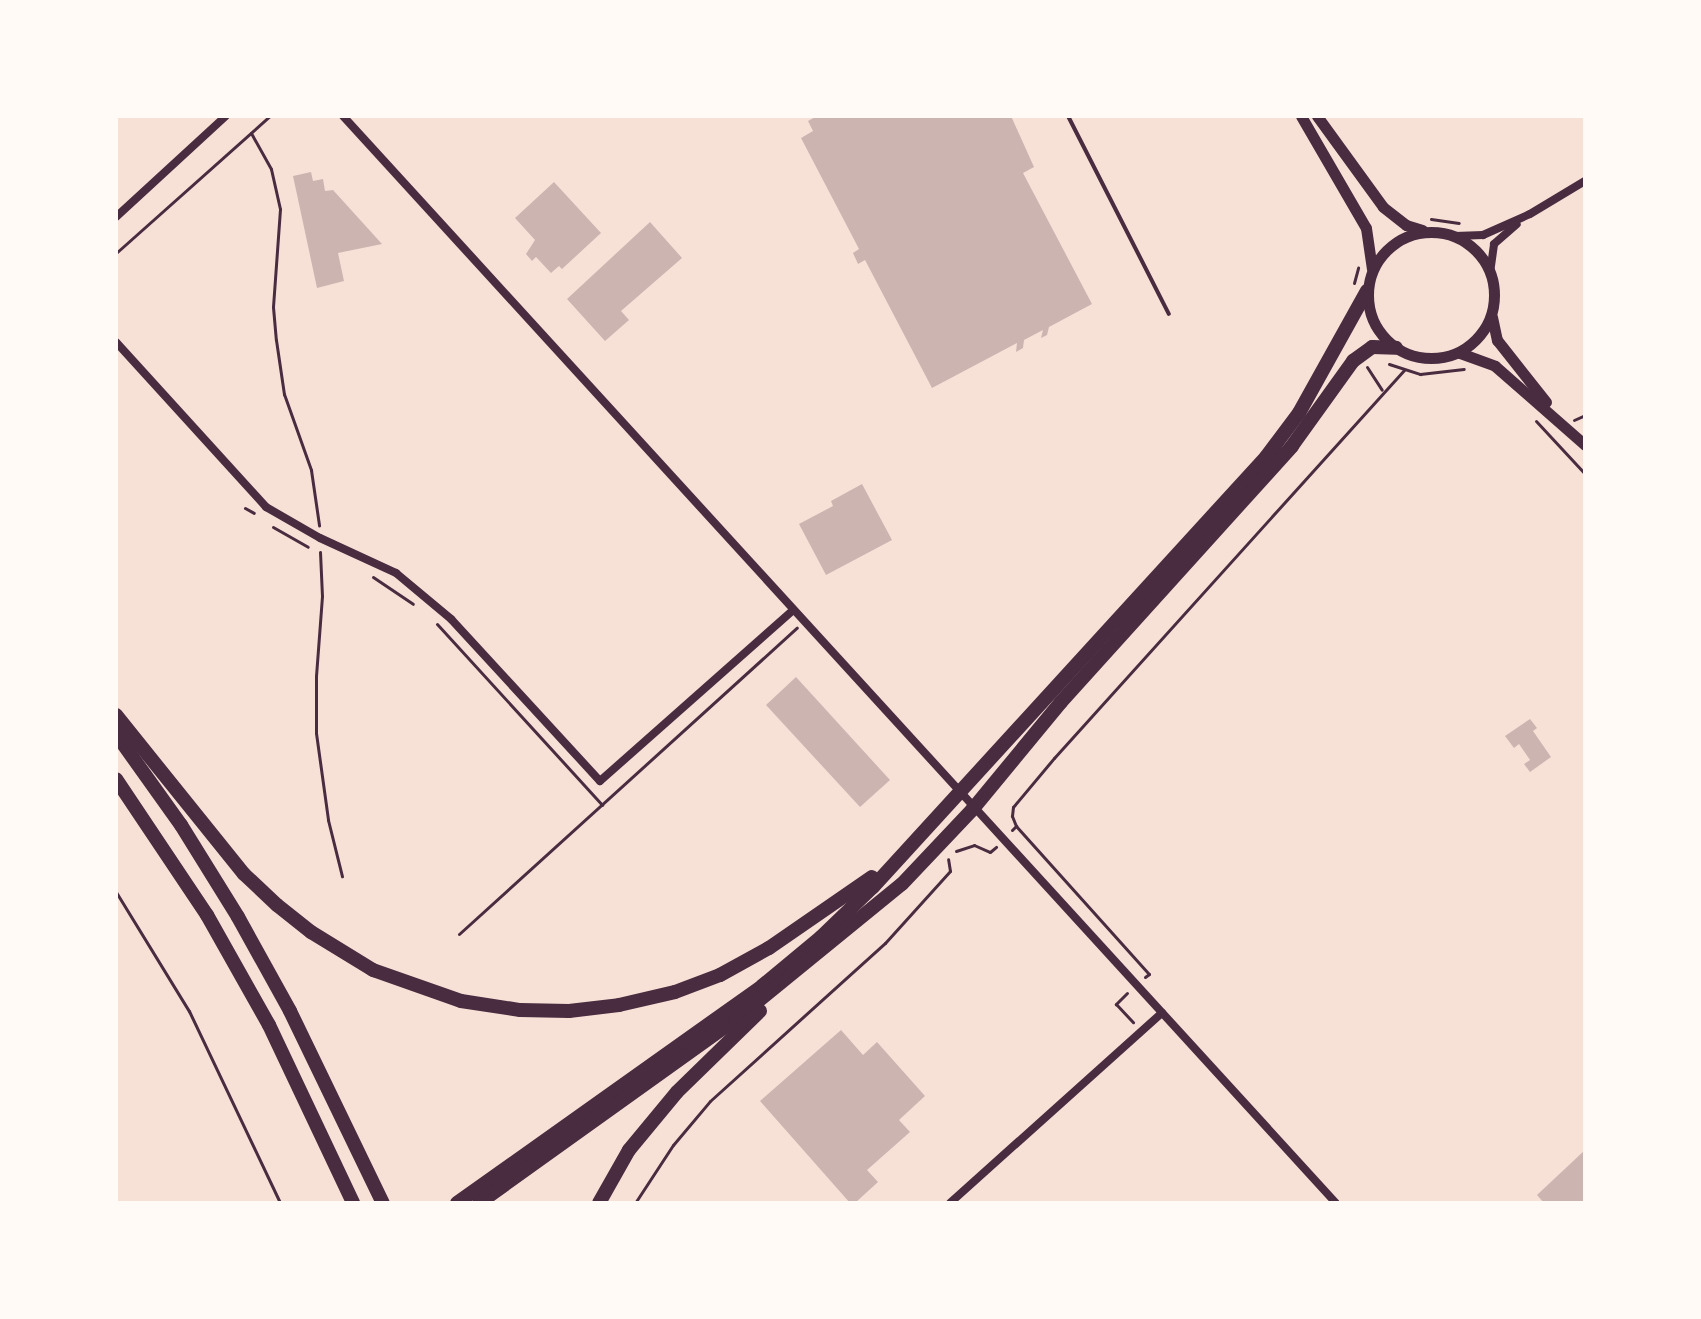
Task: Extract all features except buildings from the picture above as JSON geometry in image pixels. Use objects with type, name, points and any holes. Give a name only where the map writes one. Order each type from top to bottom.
[{"type":"highway","points":[[480,1197],[762,986],[821,937],[908,851],[1266,457],[1307,400],[1360,290]]},
{"type":"highway","points":[[599,1203],[629,1150],[694,1073],[802,968],[919,866],[974,808],[1061,702],[1292,446],[1363,356],[1377,345],[1396,348]]},
{"type":"highway","points":[[974,808],[979,786],[1030,726],[1042,704]]},
{"type":"highway","points":[[116,715],[244,874],[311,932],[342,953],[403,983],[488,1006],[536,1011],[594,1009],[698,985],[796,932],[908,851]]},
{"type":"highway","points":[[116,734],[181,825],[238,917],[290,1011],[383,1203]]},
{"type":"highway","points":[[116,779],[207,915],[269,1025],[353,1203]]},
{"type":"highway","points":[[919,866],[931,842],[959,811],[960,794]]},
{"type":"highway","points":[[457,1203],[480,1197],[802,968]]},
{"type":"main road","points":[[1301,116],[1366,228],[1372,253],[1371,273]]},
{"type":"main road","points":[[1317,116],[1390,214],[1406,225],[1455,236],[1472,247],[1493,282],[1492,311],[1497,340],[1564,424]]},
{"type":"main road","points":[[1434,232],[1413,234],[1395,243],[1360,290],[1376,328],[1396,348],[1423,359],[1460,353],[1495,366],[1564,424],[1580,433],[1585,445]]},
{"type":"main road","points":[[1460,353],[1476,340],[1492,311]]},
{"type":"street","points":[[116,217],[226,116]]},
{"type":"street","points":[[343,116],[1336,1203]]},
{"type":"street","points":[[1455,236],[1483,235],[1530,214],[1585,181]]},
{"type":"street","points":[[1490,273],[1494,244],[1530,214]]},
{"type":"street","points":[[116,342],[266,507],[320,538],[396,573],[451,619],[600,781],[793,610]]},
{"type":"street","points":[[950,1203],[1162,1013]]},
{"type":"lane","points":[[1068,116],[1169,314]]},
{"type":"path","points":[[116,253],[270,116]]},
{"type":"path","points":[[251,133],[271,169],[280,209],[273,307],[276,340],[284,394],[311,470],[320,538],[322,596],[316,676],[316,733],[328,820],[342,876]]},
{"type":"path","points":[[1360,290],[1361,260]]},
{"type":"path","points":[[1363,356],[1367,372],[1382,390]]},
{"type":"path","points":[[1385,362],[1404,370],[1432,374],[1470,369]]},
{"type":"path","points":[[635,1203],[673,1145],[710,1101],[885,943],[950,871],[946,861],[953,852],[974,845],[990,852],[1004,839],[1016,826],[1012,816],[1018,801],[1314,473],[1382,390],[1404,370]]},
{"type":"path","points":[[1530,417],[1585,474]]},
{"type":"path","points":[[245,508],[258,517]]},
{"type":"path","points":[[272,525],[334,559]]},
{"type":"path","points":[[362,570],[418,608]]},
{"type":"path","points":[[430,617],[602,805]]},
{"type":"path","points":[[459,934],[804,622]]},
{"type":"path","points":[[116,892],[189,1011],[280,1203]]}]
